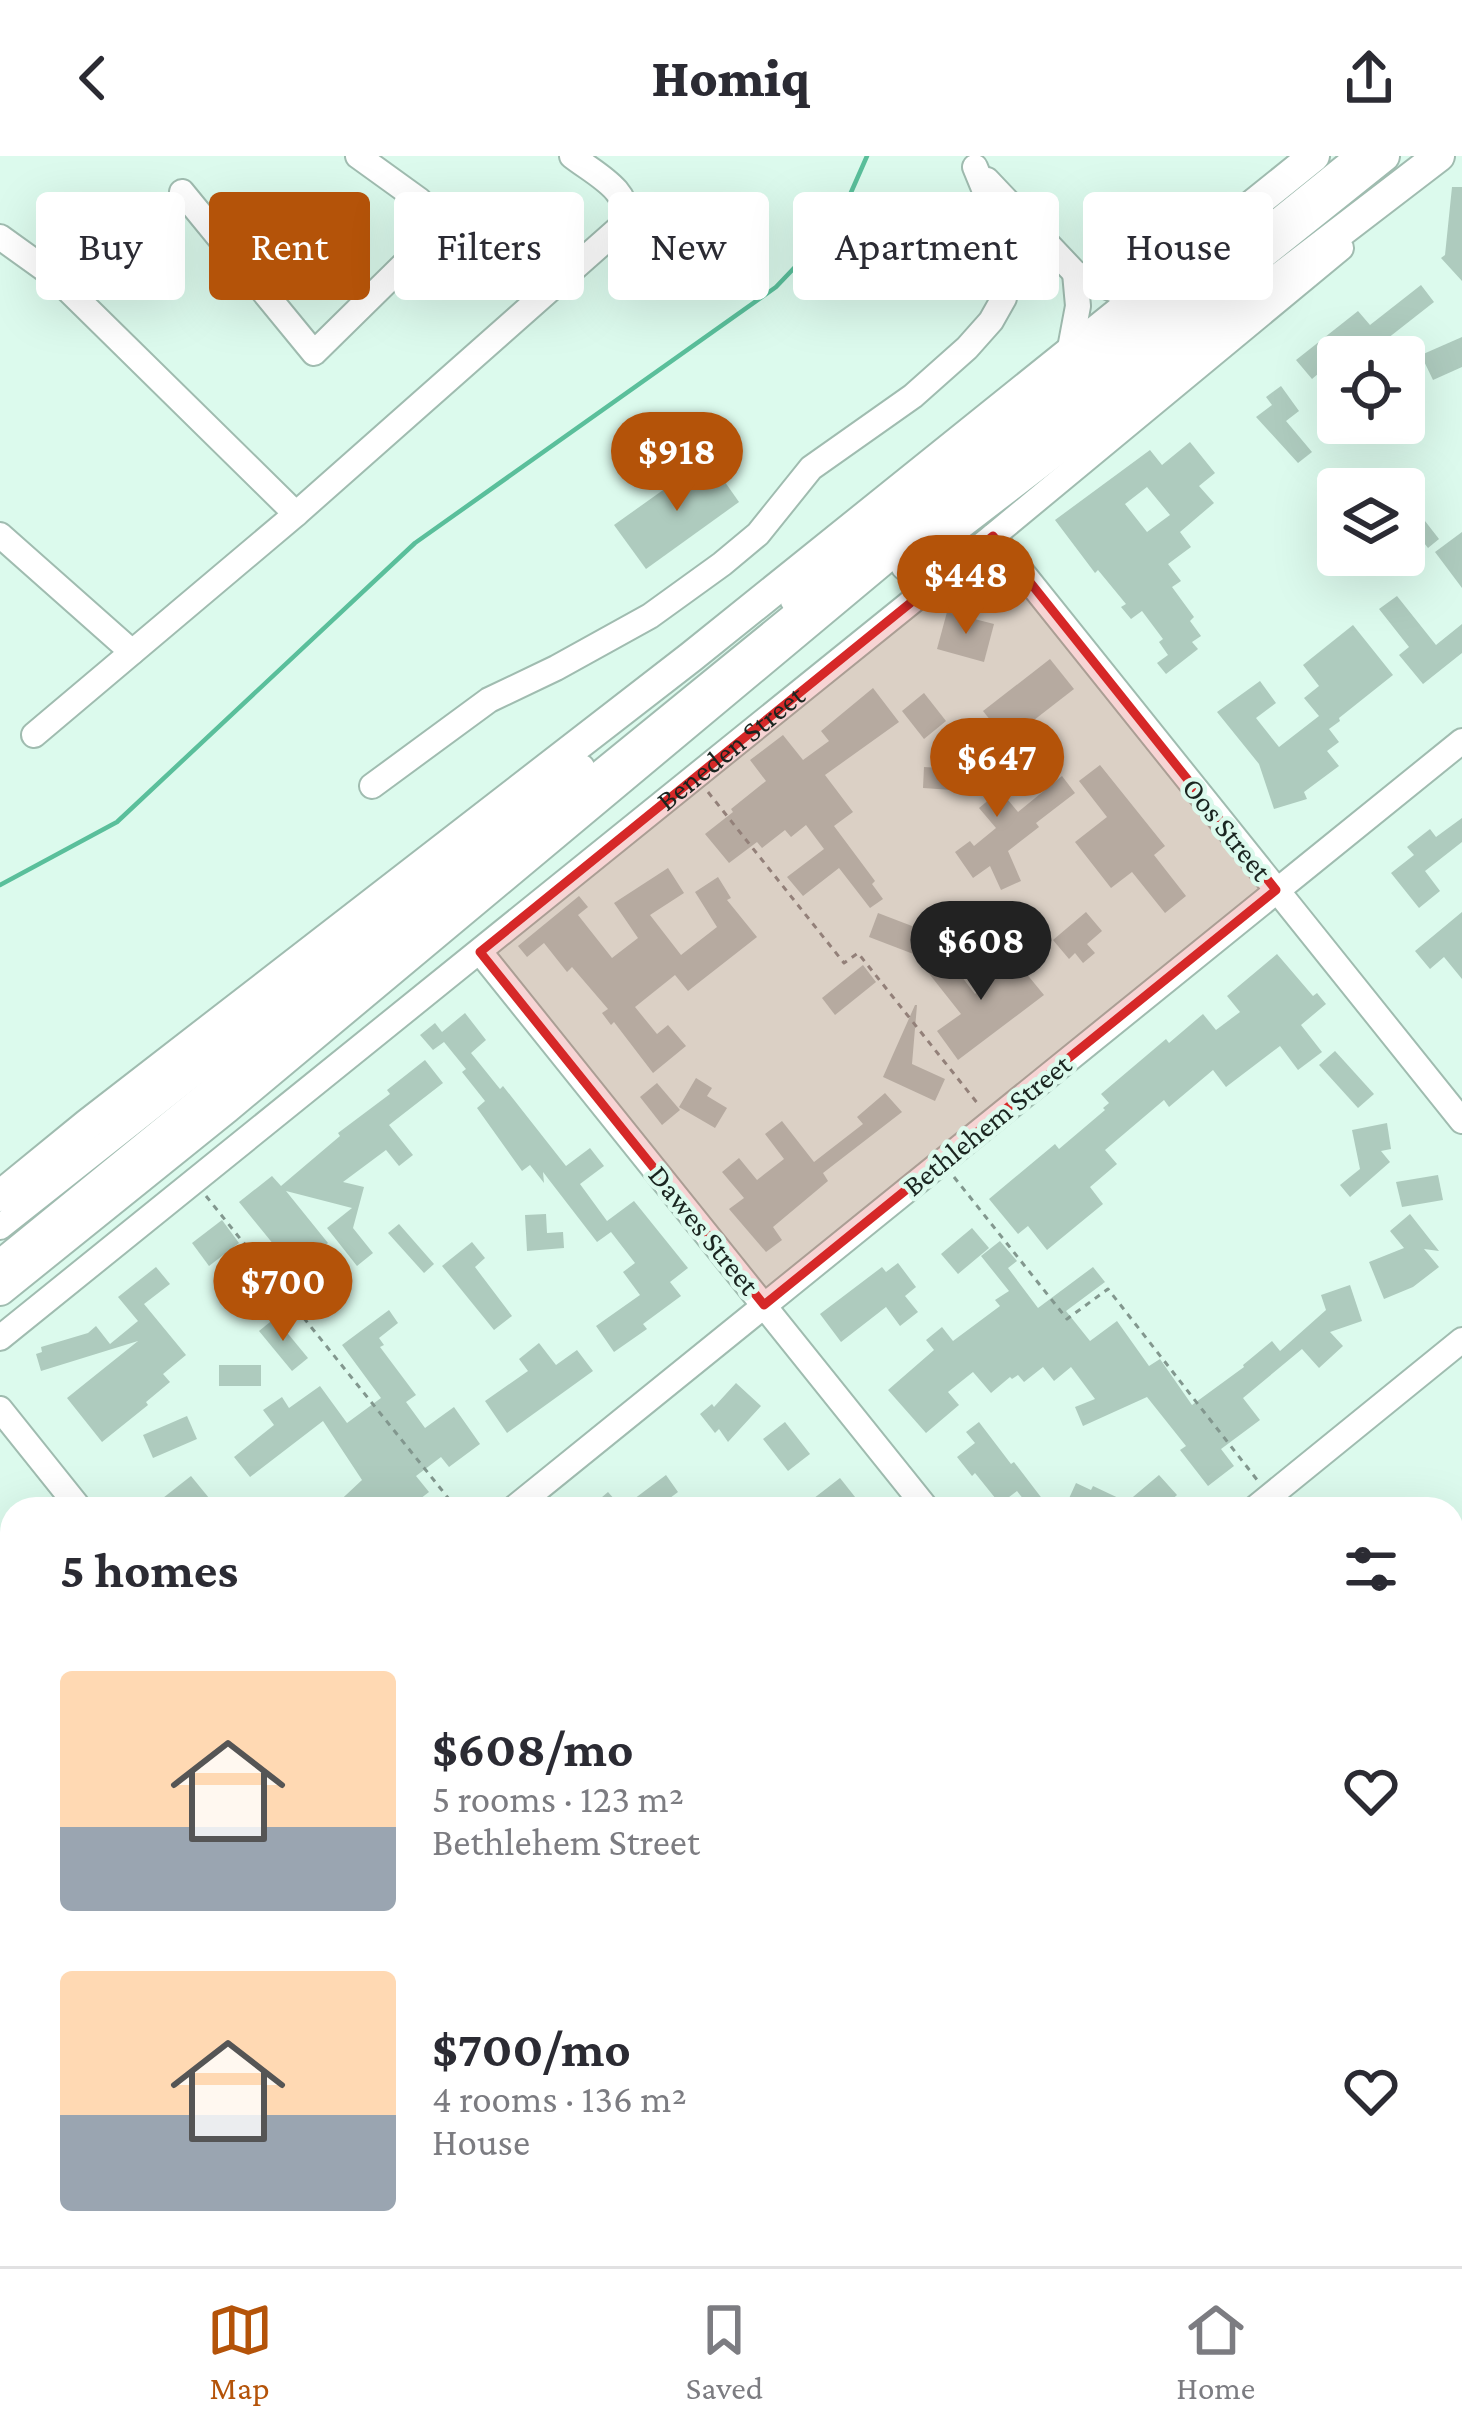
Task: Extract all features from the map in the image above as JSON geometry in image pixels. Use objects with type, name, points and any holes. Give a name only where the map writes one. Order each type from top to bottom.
[{"type":"main road","points":[[1270,192],[1314,156]]},
{"type":"main road","name":"Beneden Street","points":[[0,1290],[226,1108],[958,497],[1384,156]]},
{"type":"main road","points":[[713,699],[803,642],[902,568],[1439,156]]},
{"type":"main road","points":[[0,1196],[691,657],[1137,300]]},
{"type":"street","points":[[185,196],[314,353],[431,238],[434,219],[419,200],[358,156]]},
{"type":"street","points":[[34,735],[296,514],[625,223],[628,209],[622,195],[572,156]]},
{"type":"street","points":[[0,1227],[839,564],[1343,156]]},
{"type":"street","points":[[0,1262],[1358,156]]},
{"type":"street","name":"Beneden Street","points":[[0,1338],[993,536],[1423,181],[1460,157]]},
{"type":"street","points":[[969,162],[1083,276]]},
{"type":"street","points":[[371,786],[489,700],[650,616],[722,564],[758,534],[811,468],[913,396],[967,348],[992,320],[1004,298],[1008,273],[996,218],[969,162]]},
{"type":"street","points":[[0,237],[53,275],[296,514]]},
{"type":"street","points":[[1069,354],[1078,306],[1075,273]]},
{"type":"street","points":[[0,535],[132,652]]},
{"type":"street","name":"Oos Street","points":[[993,536],[1462,1121]]},
{"type":"street","name":"Bethlehem Street","points":[[527,1497],[1462,742]]},
{"type":"street","name":"Dawes Street","points":[[480,952],[917,1497]]},
{"type":"street","points":[[1269,1497],[1462,1340]]},
{"type":"street","points":[[0,1409],[70,1497]]},
{"type":"path","points":[[696,777],[844,963],[858,952],[992,1121]]},
{"type":"path","points":[[942,1161],[1067,1319],[1108,1288],[1258,1497]]},
{"type":"path","points":[[194,1180],[447,1497]]},
{"type":"highlighted area","points":[[993,536],[1276,890],[764,1305],[480,952]]},
{"type":"building","points":[[1452,187],[1462,187],[1462,281],[1441,258]]},
{"type":"building","points":[[1421,285],[1434,302],[1391,336],[1326,336],[1358,311],[1370,325]]},
{"type":"building","points":[[1462,337],[1462,367],[1433,380],[1425,353]]},
{"type":"building","points":[[1317,343],[1317,375],[1312,379],[1296,360]]},
{"type":"building","points":[[1281,386],[1299,411],[1286,421],[1312,452],[1298,463],[1256,417],[1272,405],[1266,397]]},
{"type":"building","points":[[1190,442],[1215,473],[1199,486],[1214,503],[1180,532],[1191,547],[1168,564],[1181,581],[1172,587],[1194,617],[1190,621],[1201,636],[1192,642],[1198,649],[1166,674],[1157,663],[1168,655],[1159,642],[1163,639],[1142,611],[1131,619],[1121,607],[1126,604],[1098,570],[1095,573],[1055,520],[1150,450],[1162,465]],"holes":[[[1147,487],[1170,515],[1147,532],[1125,504]]]},
{"type":"building","points":[[708,458],[739,502],[646,569],[614,525]]},
{"type":"building","points":[[1425,521],[1439,539],[1428,548],[1425,544]]},
{"type":"building","points":[[1462,532],[1462,588],[1435,552]]},
{"type":"building","points":[[1397,596],[1436,645],[1462,624],[1462,653],[1423,684],[1399,655],[1409,647],[1379,609]]},
{"type":"building","points":[[947,612],[994,624],[984,662],[937,649]]},
{"type":"building","points":[[1353,625],[1393,675],[1329,729],[1339,742],[1327,751],[1339,766],[1304,792],[1307,799],[1274,809],[1259,764],[1217,712],[1260,681],[1276,703],[1256,718],[1279,747],[1319,716],[1304,698],[1319,686],[1303,665]]},
{"type":"building","points":[[1050,659],[1074,689],[1007,741],[983,711]]},
{"type":"building","points":[[873,688],[899,722],[825,775],[853,812],[834,826],[883,899],[870,908],[839,868],[803,896],[787,877],[824,849],[806,825],[791,837],[785,830],[762,848],[757,842],[729,863],[705,834],[766,781],[750,760],[783,735],[803,760],[829,741],[821,731]]},
{"type":"building","points":[[924,693],[946,721],[924,739],[902,711]]},
{"type":"building","points":[[1100,765],[1165,846],[1154,855],[1186,896],[1165,913],[1132,872],[1111,888],[1075,842],[1107,817],[1079,781]]},
{"type":"building","points":[[924,767],[989,771],[988,776],[1018,812],[1062,776],[1075,793],[1008,851],[1021,881],[1001,890],[990,866],[973,878],[955,852],[970,841],[974,846],[996,828],[979,808],[997,793],[923,788]]},
{"type":"building","points":[[1462,818],[1462,842],[1425,871],[1440,891],[1419,908],[1391,873],[1414,855],[1407,847],[1430,829],[1436,837]]},
{"type":"building","points":[[668,868],[684,893],[650,915],[681,955],[717,927],[695,892],[718,877],[731,898],[727,900],[757,937],[688,991],[675,975],[635,1007],[657,1034],[668,1025],[686,1046],[653,1073],[614,1022],[611,1025],[602,1013],[608,1009],[572,967],[567,972],[544,943],[527,957],[518,946],[579,896],[588,907],[578,915],[612,958],[638,938],[614,903]]},
{"type":"building","points":[[1086,912],[1102,931],[1087,944],[1095,953],[1083,963],[1075,953],[1069,959],[1053,940]]},
{"type":"building","points":[[1462,912],[1462,979],[1444,957],[1430,969],[1415,951]]},
{"type":"building","points":[[878,913],[925,931],[916,955],[869,937]]},
{"type":"building","points":[[942,951],[975,994],[1016,961],[1044,995],[958,1060],[937,1031],[961,1014],[923,966]]},
{"type":"building","points":[[1277,954],[1313,996],[1317,993],[1326,1004],[1301,1025],[1322,1052],[1298,1070],[1280,1046],[1226,1087],[1213,1070],[1169,1107],[1164,1100],[1105,1150],[1117,1164],[1090,1187],[1103,1204],[1047,1250],[1028,1226],[1018,1234],[989,1199],[1105,1110],[1109,1103],[1101,1094],[1166,1039],[1169,1043],[1203,1014],[1216,1030],[1240,1012],[1227,996]]},
{"type":"building","points":[[863,965],[876,982],[835,1015],[822,998]]},
{"type":"building","points":[[915,1005],[912,1064],[945,1079],[935,1101],[883,1077]]},
{"type":"building","points":[[465,1013],[486,1040],[471,1053],[566,1166],[590,1148],[604,1166],[580,1184],[607,1221],[634,1201],[688,1268],[670,1282],[681,1296],[614,1352],[596,1326],[640,1295],[623,1272],[635,1263],[611,1232],[597,1242],[543,1172],[544,1183],[530,1165],[522,1171],[477,1108],[485,1101],[462,1072],[466,1069],[444,1042],[433,1050],[420,1035],[435,1023],[442,1032]]},
{"type":"building","points":[[1335,1051],[1374,1094],[1358,1108],[1319,1065]]},
{"type":"building","points":[[425,1060],[443,1083],[389,1125],[413,1155],[399,1166],[386,1150],[343,1182],[364,1187],[353,1228],[373,1253],[357,1266],[327,1228],[352,1208],[286,1191],[328,1243],[292,1271],[306,1288],[296,1296],[262,1255],[274,1245],[239,1202],[272,1176],[281,1186]]},
{"type":"building","points":[[696,1078],[712,1088],[707,1096],[727,1108],[715,1128],[679,1107]]},
{"type":"building","points":[[657,1083],[680,1110],[662,1125],[640,1097]]},
{"type":"building","points":[[885,1093],[902,1112],[823,1173],[828,1181],[773,1227],[782,1240],[766,1252],[729,1209],[744,1198],[722,1172],[739,1158],[757,1180],[784,1159],[765,1134],[782,1121],[814,1162],[863,1124],[857,1117]]},
{"type":"building","points":[[1387,1123],[1391,1149],[1381,1151],[1390,1162],[1350,1197],[1340,1185],[1360,1169],[1352,1130]]},
{"type":"building","points":[[1438,1175],[1443,1200],[1402,1207],[1396,1182]]},
{"type":"building","points":[[546,1214],[547,1233],[563,1232],[564,1248],[527,1251],[525,1215]]},
{"type":"building","points":[[1410,1214],[1439,1251],[1424,1249],[1439,1267],[1413,1287],[1384,1299],[1369,1262],[1404,1248],[1390,1231]]},
{"type":"building","points":[[222,1220],[239,1243],[209,1266],[192,1243]]},
{"type":"building","points":[[399,1224],[434,1264],[424,1273],[388,1233]]},
{"type":"building","points":[[972,1228],[989,1248],[958,1274],[941,1254]]},
{"type":"building","points":[[1000,1241],[1017,1261],[1008,1268],[1038,1308],[1093,1267],[1105,1282],[1066,1311],[1090,1341],[1117,1321],[1149,1366],[1160,1359],[1192,1405],[1272,1341],[1280,1351],[1326,1310],[1321,1295],[1350,1285],[1362,1321],[1330,1332],[1343,1346],[1319,1368],[1302,1349],[1243,1398],[1260,1420],[1221,1449],[1234,1466],[1208,1486],[1180,1450],[1186,1446],[1147,1397],[1083,1426],[1075,1407],[1095,1399],[1071,1367],[1054,1381],[1043,1367],[1024,1382],[1018,1375],[1010,1377],[991,1393],[973,1372],[948,1392],[959,1405],[926,1433],[888,1390],[934,1350],[926,1340],[942,1327],[953,1341],[1000,1306],[995,1300],[1009,1291],[981,1256]]},
{"type":"building","points":[[472,1242],[485,1258],[475,1267],[512,1316],[494,1330],[442,1266]]},
{"type":"building","points":[[898,1263],[916,1287],[905,1296],[918,1312],[900,1326],[886,1307],[841,1342],[820,1314],[882,1267],[886,1272]]},
{"type":"building","points":[[156,1267],[170,1284],[144,1304],[186,1355],[163,1374],[170,1382],[148,1405],[102,1442],[67,1398],[138,1341],[41,1371],[36,1354],[42,1352],[41,1347],[88,1333],[96,1326],[110,1344],[138,1321],[118,1297]]},
{"type":"building","points":[[389,1310],[398,1323],[379,1338],[384,1345],[380,1347],[416,1395],[406,1402],[425,1428],[454,1407],[480,1444],[449,1467],[441,1457],[416,1476],[429,1492],[423,1497],[344,1497],[362,1480],[323,1421],[250,1477],[234,1457],[274,1425],[263,1410],[282,1397],[289,1408],[320,1386],[347,1423],[381,1398],[342,1345]]},
{"type":"building","points":[[275,1318],[308,1358],[292,1371],[259,1331]]},
{"type":"building","points":[[539,1343],[556,1365],[577,1350],[593,1371],[507,1433],[485,1401],[528,1371],[519,1359]]},
{"type":"building","points":[[219,1365],[261,1365],[261,1386],[219,1386]]},
{"type":"building","points":[[736,1383],[761,1406],[728,1442],[700,1414],[714,1407]]},
{"type":"building","points":[[187,1416],[197,1439],[153,1458],[143,1435]]},
{"type":"building","points":[[785,1422],[810,1454],[788,1471],[763,1439]]},
{"type":"building","points":[[979,1422],[1041,1497],[1022,1497],[1017,1491],[1009,1497],[994,1497],[957,1457],[975,1443],[966,1432]]},
{"type":"building","points":[[666,1475],[678,1492],[671,1497],[637,1497]]},
{"type":"building","points":[[1159,1475],[1177,1495],[1175,1497],[1133,1497]]},
{"type":"building","points":[[191,1476],[208,1497],[164,1497]]},
{"type":"building","points":[[840,1478],[855,1497],[815,1497]]},
{"type":"building","points":[[1076,1483],[1091,1490],[1093,1486],[1116,1497],[1070,1497]]},
{"type":"waterway","points":[[0,885],[117,822],[415,543],[776,287],[838,222],[867,156]]}]
